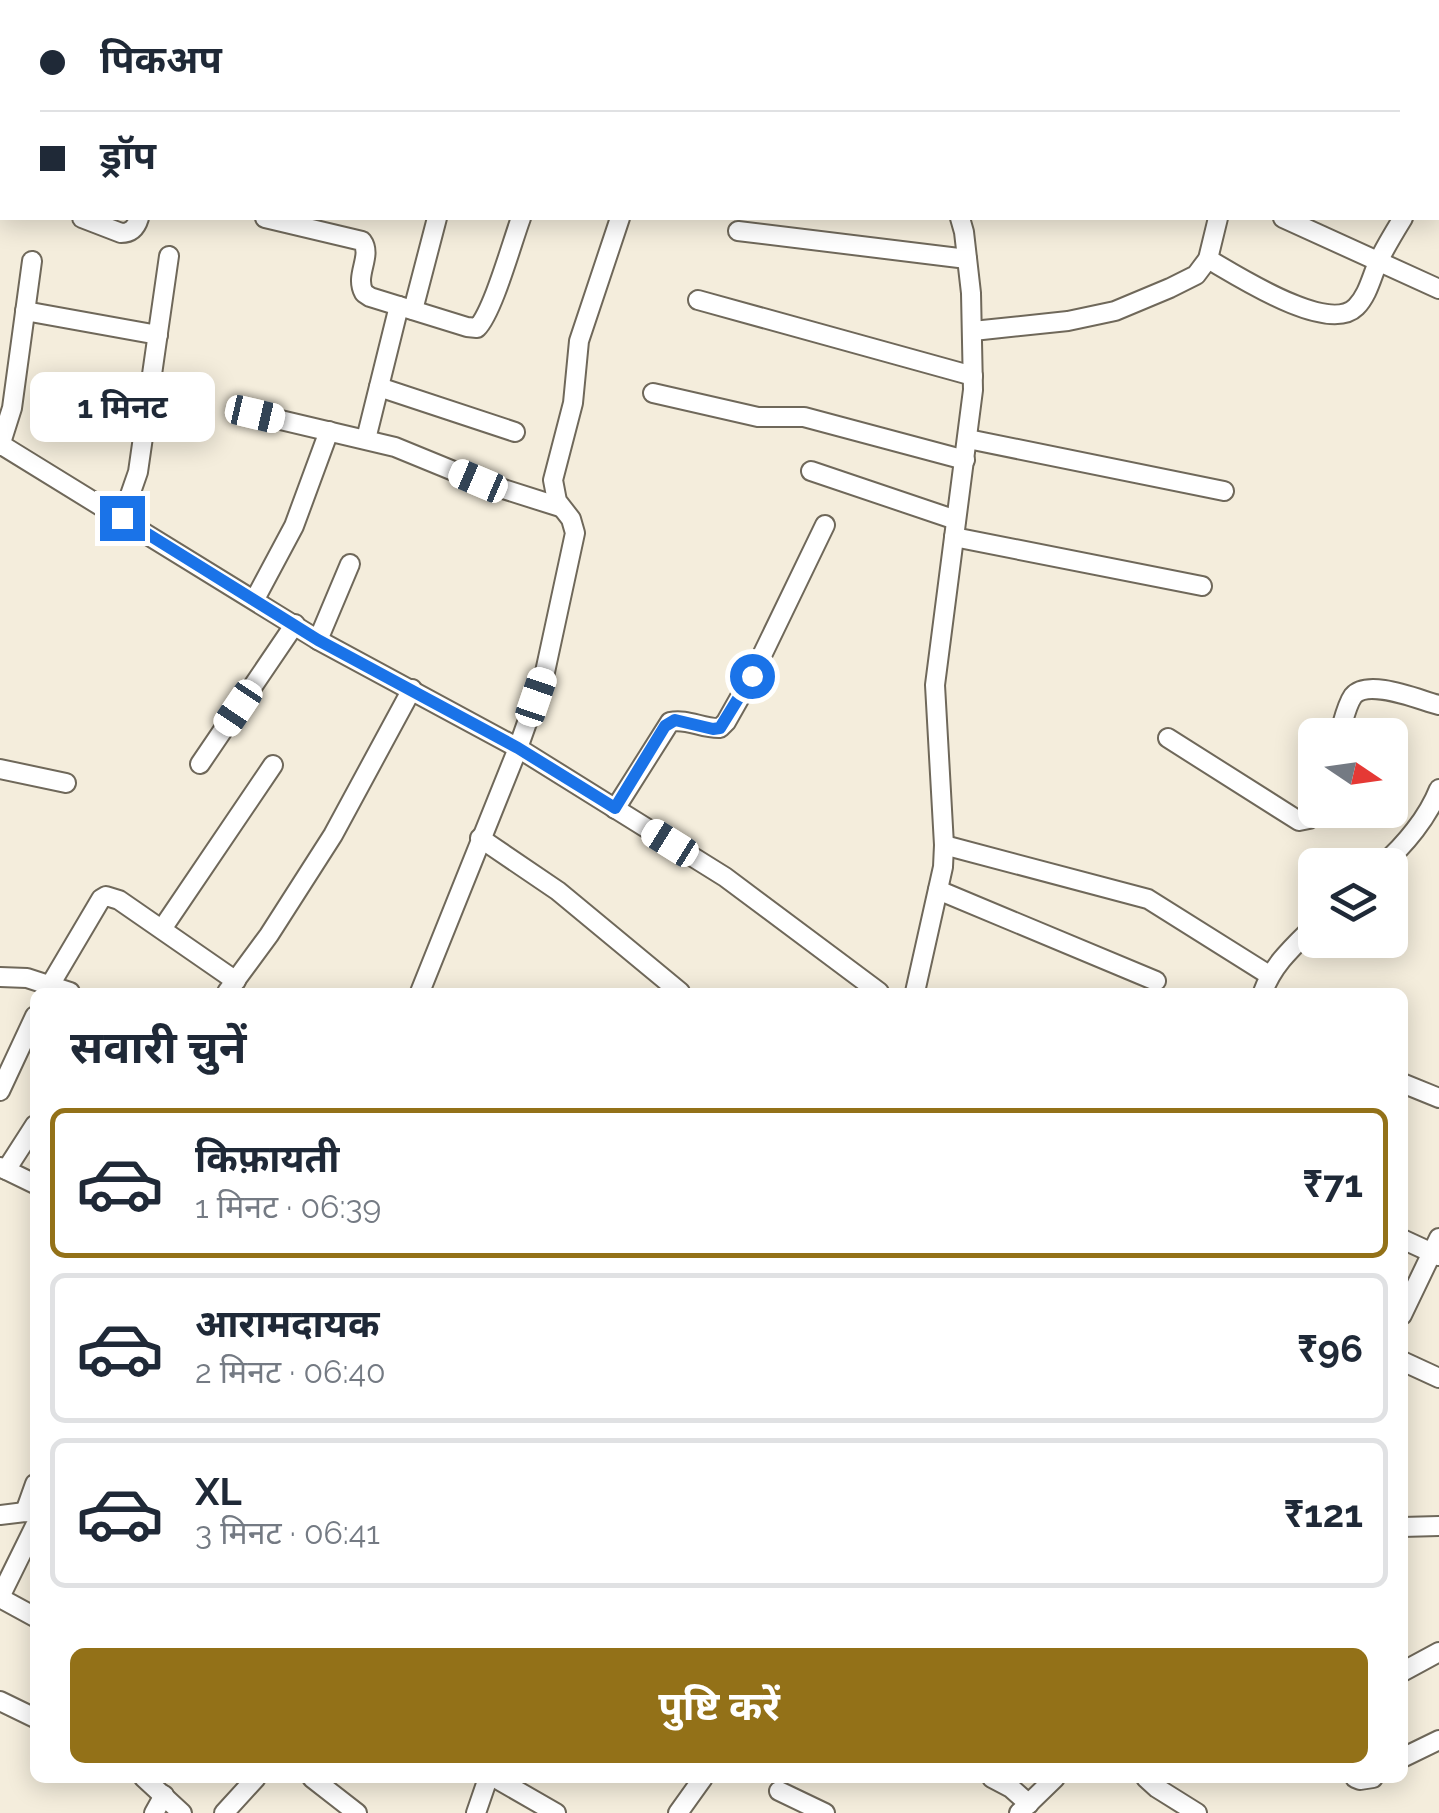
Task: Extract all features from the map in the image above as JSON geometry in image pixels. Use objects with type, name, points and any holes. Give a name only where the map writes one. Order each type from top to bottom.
[{"type":"street","points":[[87,220],[128,234],[138,220]]},
{"type":"street","points":[[275,220],[362,240],[366,244],[360,280],[364,293],[477,328],[490,305],[520,220]]},
{"type":"street","points":[[366,439],[379,387],[436,220]]},
{"type":"street","points":[[422,988],[545,672],[573,548],[574,525],[557,501],[554,480],[572,402],[579,340],[619,220]]},
{"type":"street","points":[[916,988],[944,846],[934,685],[973,376],[973,331],[960,220]]},
{"type":"street","points":[[973,331],[1068,320],[1115,310],[1196,275],[1208,259],[1218,220]]},
{"type":"street","points":[[1286,220],[1439,290]]},
{"type":"street","points":[[1208,259],[1295,305],[1324,314],[1345,314],[1365,296],[1378,261],[1402,220]]},
{"type":"street","points":[[738,231],[967,259]]},
{"type":"street","points":[[122,518],[138,472],[170,256]]},
{"type":"street","points":[[32,261],[12,408],[0,445],[318,640],[518,748],[615,808],[725,877],[875,988]]},
{"type":"street","points":[[698,300],[973,376]]},
{"type":"street","points":[[25,311],[158,335]]},
{"type":"street","points":[[379,387],[515,432]]},
{"type":"street","points":[[653,393],[758,417],[804,417],[965,460]]},
{"type":"street","points":[[255,414],[366,439],[560,507]]},
{"type":"street","points":[[255,599],[294,526],[329,430]]},
{"type":"street","points":[[968,439],[1224,491]]},
{"type":"street","points":[[811,471],[955,528],[1202,586]]},
{"type":"street","points":[[615,808],[670,722],[684,721],[713,729],[726,722],[825,525]]},
{"type":"street","points":[[318,640],[350,564]]},
{"type":"street","points":[[200,764],[296,624]]},
{"type":"street","points":[[1346,718],[1354,696],[1364,689],[1375,688],[1439,705]]},
{"type":"street","points":[[0,977],[26,978],[48,988],[106,896],[119,900],[162,930],[232,987],[333,835],[412,690]]},
{"type":"street","points":[[1168,738],[1298,819]]},
{"type":"street","points":[[162,930],[272,765]]},
{"type":"street","points":[[0,770],[66,783]]},
{"type":"street","points":[[1397,848],[1418,825],[1439,789]]},
{"type":"street","points":[[480,838],[558,891],[675,988]]},
{"type":"street","points":[[944,846],[1148,899],[1266,984],[1298,943]]},
{"type":"street","points":[[938,890],[1156,982]]},
{"type":"street","points":[[0,1092],[30,1027]]},
{"type":"street","points":[[1408,1085],[1439,1098]]},
{"type":"street","points":[[30,1132],[3,1168],[30,1182]]},
{"type":"street","points":[[1408,1241],[1437,1249],[1408,1303]]},
{"type":"street","points":[[1408,1364],[1439,1378]]},
{"type":"street","points":[[0,1515],[30,1517]]},
{"type":"street","points":[[30,1522],[0,1598],[30,1613]]},
{"type":"street","points":[[1408,1527],[1439,1526]]},
{"type":"street","points":[[1408,1669],[1439,1652]]},
{"type":"street","points":[[0,1701],[30,1716]]},
{"type":"street","points":[[1408,1755],[1439,1740]]},
{"type":"street","points":[[150,1783],[182,1813]]},
{"type":"street","points":[[224,1813],[251,1783]]},
{"type":"street","points":[[319,1783],[358,1813]]},
{"type":"street","points":[[476,1813],[489,1783]]},
{"type":"street","points":[[500,1783],[556,1813]]},
{"type":"street","points":[[678,1813],[694,1783]]},
{"type":"street","points":[[1002,1783],[1011,1788],[1024,1808],[1050,1783]]},
{"type":"street","points":[[1152,1783],[1198,1813]]},
{"type":"street","points":[[779,1791],[824,1813]]},
{"type":"street","points":[[154,1813],[164,1796]]},
{"type":"route","points":[[122,518],[318,640],[518,748],[615,808],[665,726],[675,720],[720,728],[752,676]]}]
